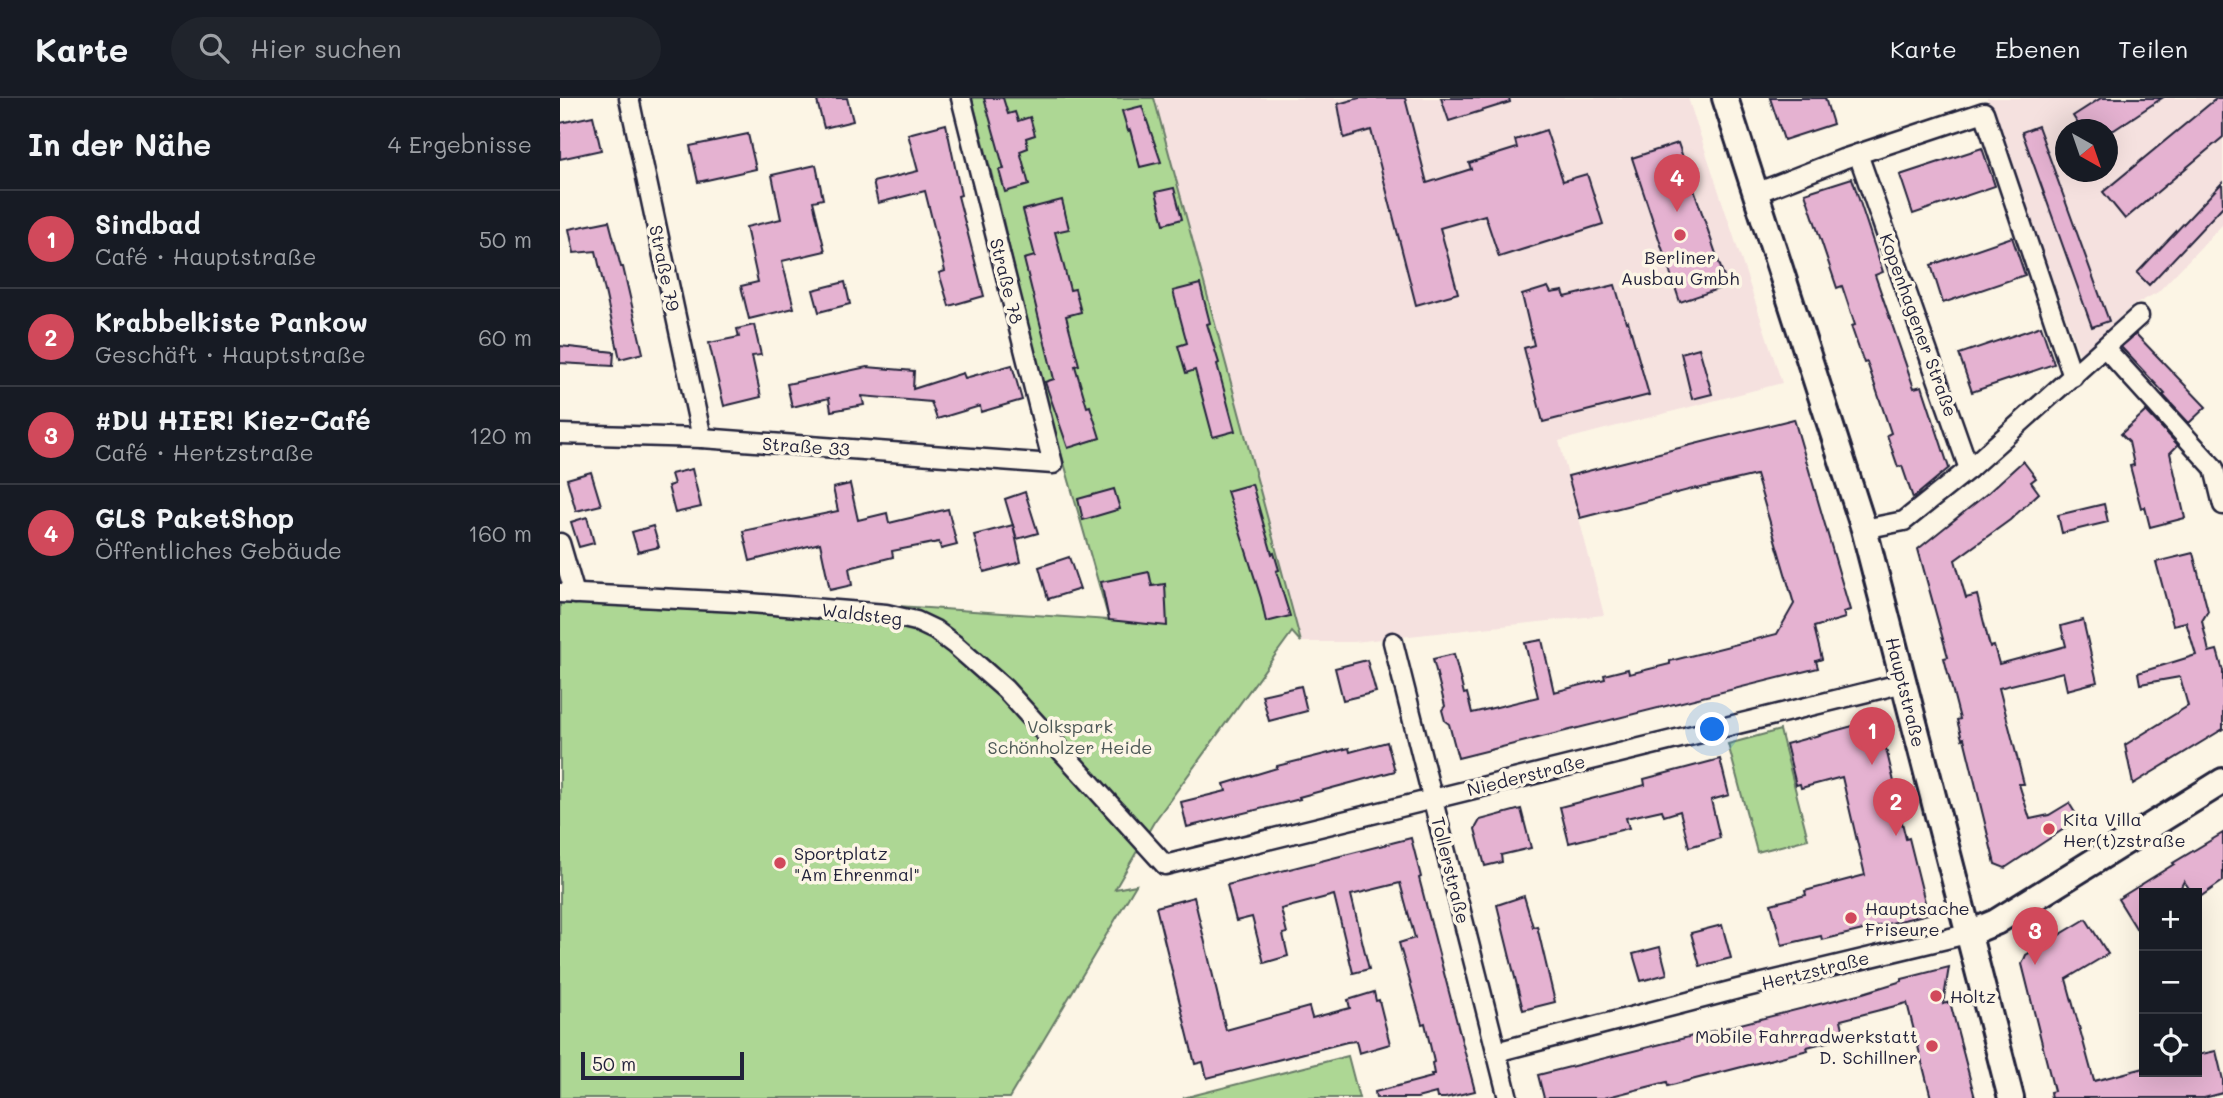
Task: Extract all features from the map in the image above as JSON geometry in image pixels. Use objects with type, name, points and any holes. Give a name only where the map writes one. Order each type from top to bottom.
[{"type":"main road","points":[[1725,98],[1864,529]]},
{"type":"main road","name":"Hauptstraße","points":[[1864,529],[2011,1098]]},
{"type":"main road","name":"Hertzstraße","points":[[1967,933],[1996,922],[2223,781]]},
{"type":"street","name":"Straße 79","points":[[629,98],[702,438]]},
{"type":"street","name":"Straße 78","points":[[961,98],[1053,464]]},
{"type":"street","points":[[1756,193],[1858,154],[1984,112],[2073,377]]},
{"type":"street","name":"Kopenhagener Straße","points":[[1858,154],[1969,469]]},
{"type":"street","points":[[1864,529],[1904,521],[1969,469],[2139,316]]},
{"type":"street","points":[[2105,348],[2218,463],[2223,505]]},
{"type":"street","name":"Straße 33","points":[[560,434],[702,438],[1053,464]]},
{"type":"street","points":[[560,543],[568,593]]},
{"type":"street","name":"Waldsteg","points":[[568,593],[886,614],[916,621],[935,630],[955,645],[1005,689],[1153,852]]},
{"type":"street","name":"Tollerstraße","points":[[1394,642],[1508,1098]]},
{"type":"street","name":"Niederstraße","points":[[1153,852],[1165,865],[1904,682]]},
{"type":"street","name":"Hertzstraße","points":[[1496,1052],[1967,933]]},
{"type":"shaded area","points":[[1154,98],[1688,98],[1782,383],[1559,441],[1604,615],[1354,642],[1301,642]]},
{"type":"shaded area","points":[[1987,98],[2223,98],[2223,224],[2158,292],[2131,307],[2080,356]]},
{"type":"green space","name":"Volkspark Schönholzer Heide","points":[[972,98],[1154,98],[1301,642],[1292,632],[1154,822],[1115,889],[1136,885],[1009,1098],[560,1098],[560,600],[867,604],[1109,620],[1038,372]]},
{"type":"green space","points":[[1780,730],[1808,839],[1757,852],[1728,744]]},
{"type":"green space","points":[[1348,1056],[1359,1098],[1183,1098]]},
{"type":"building","points":[[847,98],[853,121],[824,128],[817,101]]},
{"type":"building","points":[[984,98],[1003,98],[1008,114],[1015,112],[1018,121],[1030,117],[1035,135],[1026,138],[1028,148],[1020,151],[1029,185],[1005,192],[999,170],[1004,169]]},
{"type":"building","points":[[1359,98],[1405,98],[1427,183],[1471,169],[1469,163],[1517,148],[1515,140],[1546,130],[1563,181],[1587,174],[1603,224],[1499,257],[1485,215],[1440,228],[1458,293],[1416,305],[1371,130],[1344,138],[1338,104]]},
{"type":"building","points":[[1441,98],[1509,98],[1510,102],[1449,121]]},
{"type":"building","points":[[1770,98],[1825,98],[1833,124],[1784,140]]},
{"type":"building","points":[[2101,98],[2162,98],[2118,127],[2118,119],[2075,119],[2073,116]]},
{"type":"building","points":[[2217,98],[2223,98],[2223,137],[2125,219],[2103,192]]},
{"type":"building","points":[[1142,106],[1161,162],[1140,167],[1122,111]]},
{"type":"building","points":[[593,116],[601,150],[560,159],[560,123]]},
{"type":"building","points":[[946,124],[961,195],[958,196],[984,296],[949,306],[939,273],[945,271],[925,191],[878,203],[873,182],[918,171],[908,134]]},
{"type":"building","points":[[2038,126],[2055,173],[2055,182],[2058,182],[2109,321],[2092,327],[2022,132]]},
{"type":"building","points":[[748,134],[756,169],[698,182],[690,146]]},
{"type":"building","points":[[1678,143],[1727,286],[1680,302],[1632,158]]},
{"type":"building","points":[[1982,148],[1995,186],[1913,214],[1900,175]]},
{"type":"building","points":[[816,165],[823,199],[813,201],[825,251],[782,261],[794,308],[749,319],[741,286],[758,282],[746,227],[781,219],[772,175]]},
{"type":"building","points":[[1852,178],[1883,272],[1875,275],[1914,388],[1922,386],[1949,468],[1913,498],[1887,435],[1891,433],[1867,362],[1864,363],[1851,326],[1855,325],[1842,286],[1837,288],[1805,193]]},
{"type":"building","points":[[2222,183],[2223,206],[2149,285],[2137,273]]},
{"type":"building","points":[[1174,188],[1182,219],[1164,224],[1156,192]]},
{"type":"building","points":[[1062,200],[1069,229],[1055,232],[1070,290],[1075,289],[1081,312],[1066,316],[1079,365],[1075,366],[1087,407],[1090,406],[1100,438],[1068,448],[1045,382],[1054,379],[1024,259],[1035,256],[1023,210]]},
{"type":"building","points":[[609,221],[643,353],[620,359],[596,251],[574,253],[569,229]]},
{"type":"building","points":[[2012,237],[2025,275],[1943,303],[1931,265]]},
{"type":"building","points":[[845,282],[850,304],[819,312],[813,290]]},
{"type":"building","points":[[1200,284],[1210,323],[1207,324],[1235,431],[1213,437],[1195,370],[1186,373],[1178,346],[1187,343],[1173,291]]},
{"type":"building","points":[[1615,285],[1649,395],[1543,422],[1524,348],[1534,345],[1522,295],[1548,287],[1551,293],[1563,291],[1565,297]]},
{"type":"building","points":[[754,325],[761,355],[752,356],[761,397],[724,406],[709,343],[739,337],[737,329]]},
{"type":"building","points":[[2041,326],[2054,364],[1972,392],[1959,354]]},
{"type":"building","points":[[2136,334],[2206,407],[2189,423],[2121,347]]},
{"type":"building","points":[[560,346],[614,352],[613,366],[560,363]]},
{"type":"building","points":[[1699,348],[1712,394],[1692,399],[1681,353]]},
{"type":"building","points":[[1012,365],[1022,400],[981,412],[980,406],[937,419],[931,402],[862,396],[864,405],[831,411],[829,398],[792,407],[787,384],[867,367],[914,371],[913,389],[963,373],[965,378]]},
{"type":"building","points":[[2146,411],[2178,445],[2170,453],[2185,518],[2150,527],[2145,507],[2141,508],[2130,466],[2134,465],[2129,442],[2121,434]]},
{"type":"building","points":[[1794,419],[1850,610],[1843,612],[1845,618],[1814,627],[1822,659],[1816,661],[1818,668],[1458,758],[1449,724],[1445,721],[1442,710],[1445,706],[1433,659],[1454,654],[1464,694],[1467,693],[1472,713],[1538,697],[1525,643],[1542,640],[1554,692],[1605,679],[1604,675],[1628,669],[1629,674],[1777,634],[1794,604],[1756,475],[1580,518],[1568,476]]},
{"type":"building","points":[[2023,461],[2036,478],[2031,482],[2039,493],[2010,520],[1955,560],[1966,598],[1977,595],[1990,647],[1994,646],[1999,664],[2066,646],[2061,626],[2083,620],[2097,682],[2067,690],[2063,672],[1999,688],[2024,784],[2019,784],[2030,819],[2049,815],[2069,803],[2079,819],[2005,868],[1995,864],[1964,738],[1962,739],[1957,720],[1960,719],[1944,658],[1948,657],[1918,549]]},
{"type":"building","points":[[692,469],[701,507],[675,513],[668,486],[674,484],[671,474]]},
{"type":"building","points":[[591,472],[601,505],[576,511],[567,479]]},
{"type":"building","points":[[850,484],[858,520],[887,513],[889,523],[948,509],[957,545],[941,549],[939,542],[892,551],[893,557],[849,568],[852,585],[830,590],[820,543],[750,561],[743,531],[838,511],[833,488]]},
{"type":"building","points":[[1252,484],[1279,570],[1276,571],[1290,616],[1266,622],[1227,491]]},
{"type":"building","points":[[1114,489],[1120,509],[1083,520],[1078,499]]},
{"type":"building","points":[[1025,492],[1038,533],[1017,539],[1005,499]]},
{"type":"building","points":[[2104,504],[2108,522],[2062,533],[2058,515]]},
{"type":"building","points":[[587,517],[594,543],[579,547],[571,522]]},
{"type":"building","points":[[1013,525],[1021,562],[984,572],[974,535]]},
{"type":"building","points":[[653,526],[659,547],[638,552],[632,532]]},
{"type":"building","points":[[2193,553],[2208,611],[2202,621],[2209,652],[2217,650],[2223,671],[2223,729],[2133,784],[2125,745],[2188,706],[2180,677],[2140,684],[2138,673],[2196,655],[2186,622],[2173,625],[2156,562]]},
{"type":"building","points":[[1069,557],[1080,589],[1048,599],[1039,567]]},
{"type":"building","points":[[1149,572],[1152,586],[1165,584],[1167,626],[1109,620],[1101,582]]},
{"type":"building","points":[[1367,660],[1376,692],[1343,700],[1335,668]]},
{"type":"building","points":[[1301,686],[1307,711],[1269,721],[1262,695]]},
{"type":"building","points":[[1871,721],[1881,728],[1906,839],[1909,838],[1928,914],[1822,940],[1821,936],[1782,945],[1771,904],[1806,895],[1805,891],[1865,875],[1842,777],[1801,788],[1800,784],[1796,785],[1786,744]]},
{"type":"building","points":[[1387,742],[1395,771],[1299,797],[1300,799],[1187,827],[1181,802],[1226,791],[1224,784],[1277,766],[1349,748],[1350,752]]},
{"type":"building","points":[[1720,759],[1729,795],[1711,800],[1720,838],[1689,847],[1680,811],[1664,816],[1662,810],[1626,818],[1629,828],[1569,843],[1560,807],[1645,785],[1644,779]]},
{"type":"building","points":[[1521,809],[1531,848],[1501,855],[1502,862],[1485,866],[1475,829],[1480,820]]},
{"type":"building","points":[[2223,833],[2223,881],[2202,896],[2202,888],[2189,888],[2184,881],[2180,888],[2139,888],[2139,933],[2118,899]]},
{"type":"building","points":[[1411,838],[1475,1091],[1445,1098],[1437,1098],[1436,1093],[1417,1098],[1376,1098],[1375,1092],[1432,1077],[1431,1074],[1434,1074],[1425,1023],[1422,1024],[1399,943],[1415,938],[1400,883],[1351,895],[1369,969],[1353,973],[1334,895],[1281,909],[1287,933],[1283,934],[1288,956],[1264,963],[1252,917],[1236,921],[1227,885]]},
{"type":"building","points":[[1524,896],[1533,927],[1537,926],[1555,1002],[1523,1010],[1497,905]]},
{"type":"building","points":[[1194,897],[1226,1030],[1309,1007],[1312,1018],[1350,1008],[1348,1000],[1374,992],[1376,1001],[1379,1000],[1390,1044],[1359,1053],[1356,1041],[1347,1042],[1207,1078],[1203,1062],[1195,1064],[1156,907]]},
{"type":"building","points":[[2086,919],[2108,954],[2066,979],[2094,1081],[2139,1069],[2139,1077],[2202,1077],[2202,1054],[2216,1051],[2223,1080],[2223,1093],[2204,1098],[2051,1098],[2050,1092],[2054,1091],[2022,964],[2026,955]]},
{"type":"building","points":[[1722,925],[1731,958],[1700,966],[1691,933]]},
{"type":"building","points":[[1660,947],[1667,974],[1641,981],[1633,954]]},
{"type":"building","points":[[1949,967],[1943,1004],[1950,1002],[1975,1098],[1931,1098],[1907,1003],[1841,1020],[1844,1033],[1830,1037],[1831,1041],[1807,1047],[1808,1050],[1668,1086],[1667,1082],[1604,1098],[1544,1098],[1538,1075],[1863,993],[1902,979]]},
{"type":"place","name":"GLS PaketShop","points":[[1677,212]]},
{"type":"place","name":"Berliner Ausbau Gmbh","points":[[1680,235]]},
{"type":"place","name":"Sindbad","points":[[1872,765]]},
{"type":"place","name":"Kita Villa Her(t)zstraße","points":[[2049,829]]},
{"type":"place","name":"Krabbelkiste Pankow","points":[[1896,836]]},
{"type":"place","name":"Sportplatz \"Am Ehrenmal\"","points":[[780,863]]},
{"type":"place","name":"Hauptsache Friseure","points":[[1851,918]]},
{"type":"place","name":"#DU HIER! Kiez-Café","points":[[2035,965]]},
{"type":"place","name":"Holtz","points":[[1936,996]]},
{"type":"place","name":"Mobile Fahrradwerkstatt D. Schillner","points":[[1932,1046]]}]
